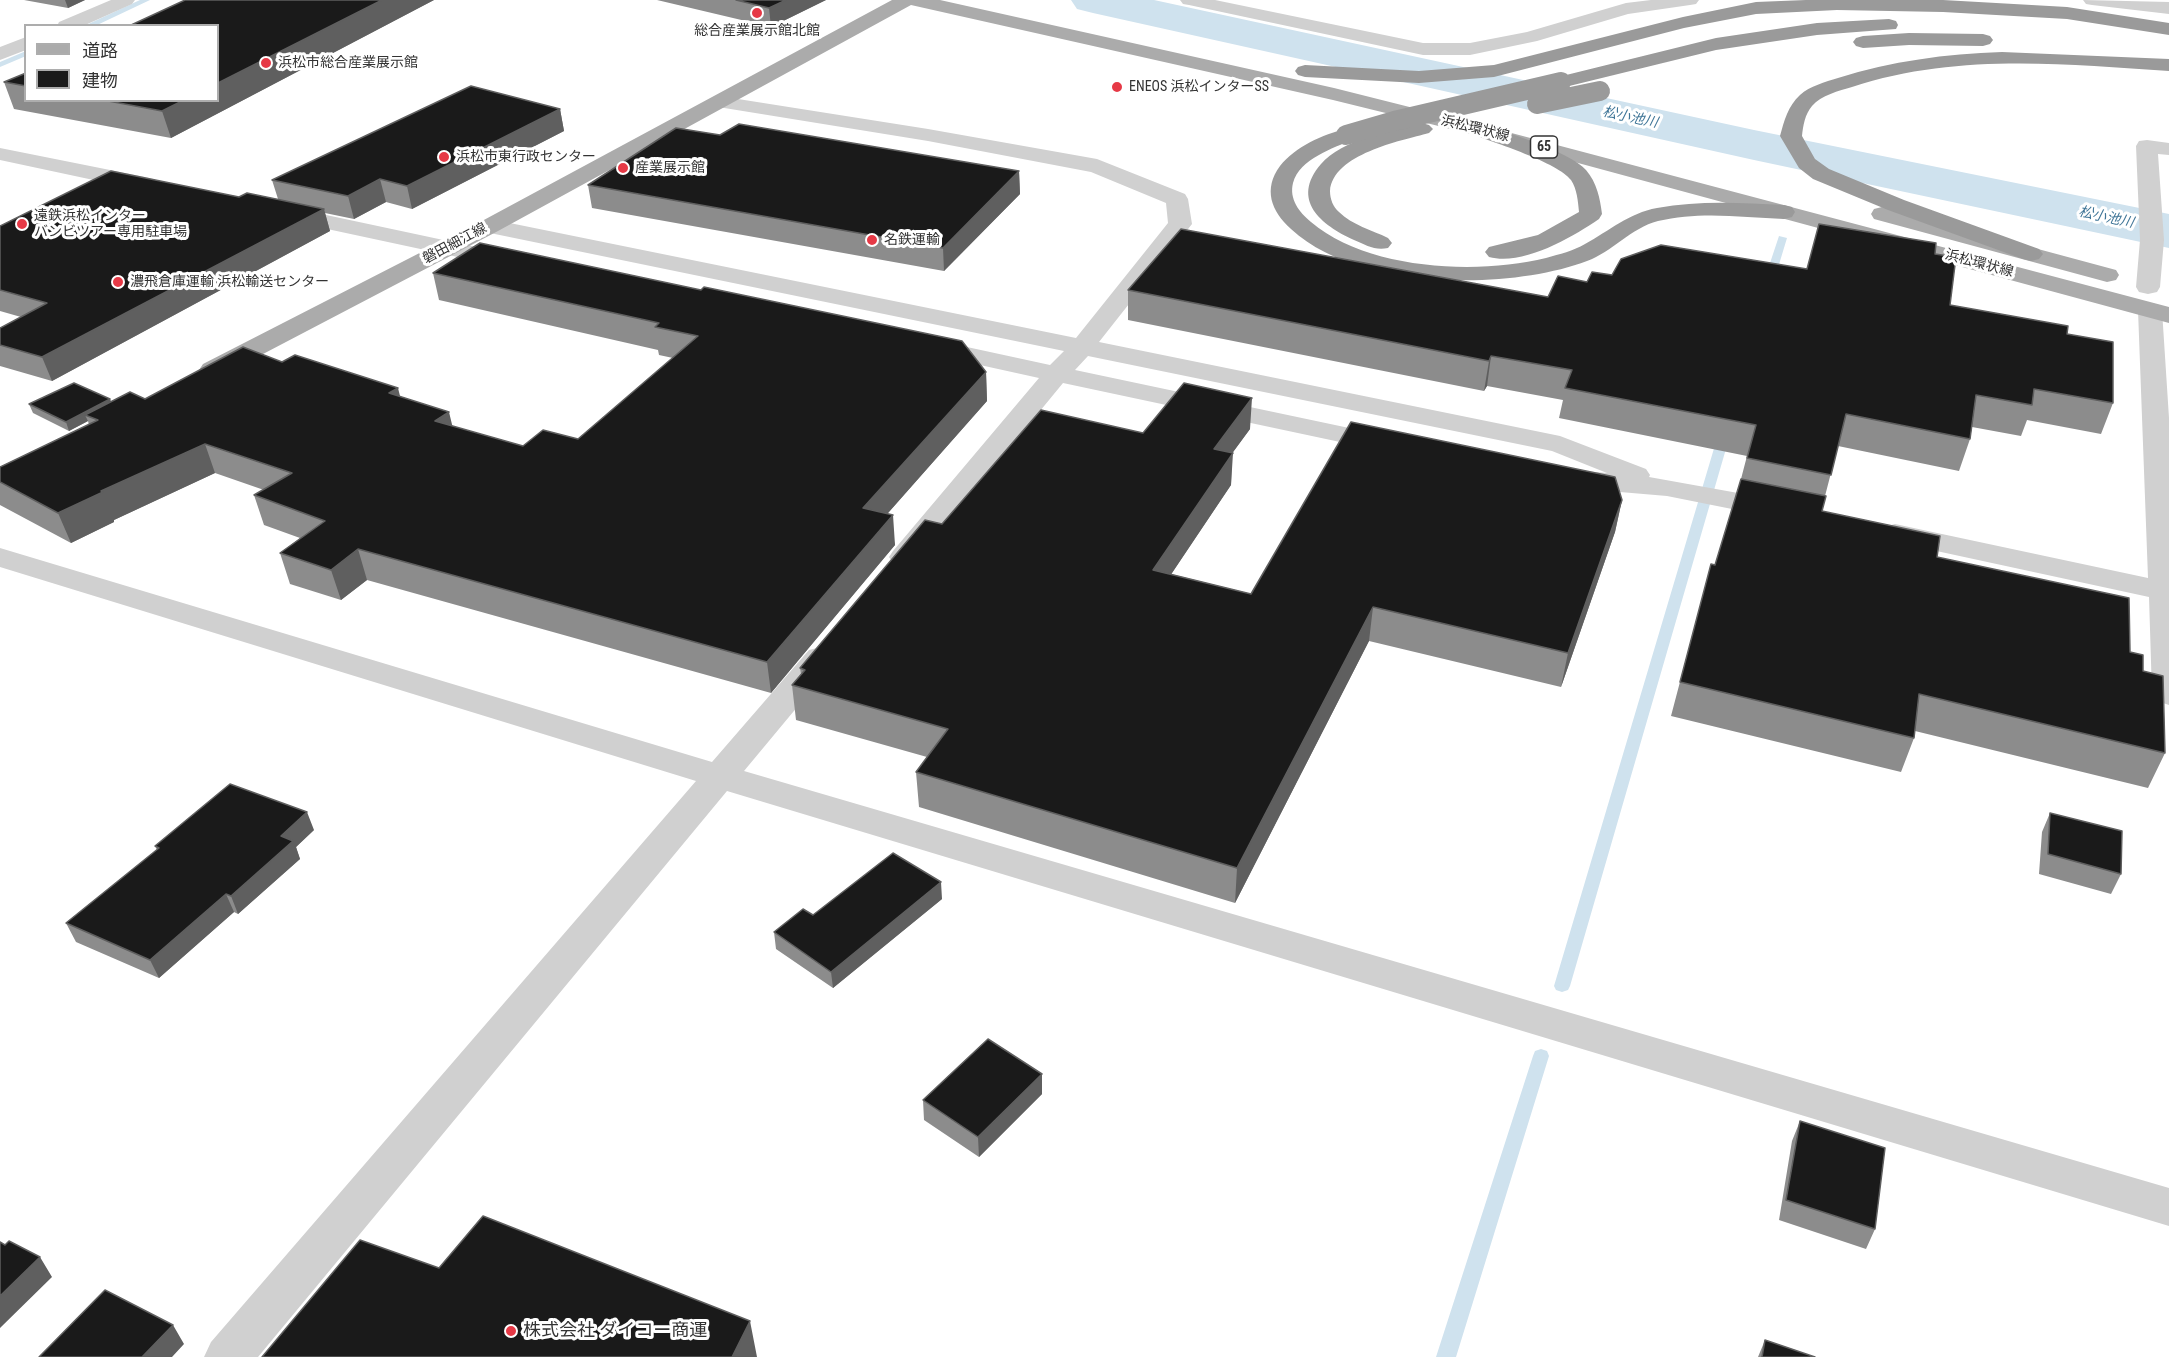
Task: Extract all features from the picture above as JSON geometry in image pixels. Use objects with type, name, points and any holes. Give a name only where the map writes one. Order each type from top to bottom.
[{"type":"highway","points":[[1305,71],[1419,77],[1494,71],[1683,22],[1756,9],[1837,4],[1943,6],[2067,13],[2169,28]]},
{"type":"highway","points":[[1784,212],[1682,210],[1647,217],[1577,257],[1515,272],[1446,273],[1406,268],[1364,258],[1323,242],[1298,225],[1283,205],[1281,186],[1286,170],[1310,151],[1346,135],[1394,121],[1716,44],[1817,29],[1900,24],[2041,26],[2169,35]]},
{"type":"highway","points":[[1478,130],[1534,151],[1577,171],[1589,192],[1591,214],[1559,235],[1524,249],[1484,254],[1453,253],[1381,243],[1335,221],[1321,206],[1319,189],[1324,172],[1338,160],[1370,143],[1422,129],[1600,91],[1724,60],[1824,45],[1909,39],[2066,45],[2169,60]]},
{"type":"highway","points":[[2031,254],[1840,193],[1806,163],[1791,136],[1795,115],[1813,94],[1854,78],[1903,64],[2058,59],[2169,65]]},
{"type":"main road","name":"磐田細江線","points":[[191,381],[490,226],[906,0]]},
{"type":"main road","name":"浜松環状線","points":[[915,0],[1334,94],[1784,212],[2159,301]]},
{"type":"main road","name":"浜松環状線","points":[[978,0],[1533,123]]},
{"type":"main road","name":"浜松環状線","points":[[2031,254],[2159,301]]},
{"type":"street","points":[[71,24],[126,0]]},
{"type":"street","points":[[1189,0],[1423,49],[1470,49],[1530,37],[1626,9],[1690,0]]},
{"type":"street","points":[[1592,19],[1603,0]]},
{"type":"street","points":[[2092,0],[2169,8]]},
{"type":"street","points":[[0,54],[24,44]]},
{"type":"street","points":[[719,102],[928,135],[1097,166],[1177,199],[1180,224],[1082,347],[1057,373],[890,575]]},
{"type":"street","points":[[2169,149],[2146,146],[2152,240],[2159,301],[2169,694]]},
{"type":"street","points":[[0,154],[160,188]]},
{"type":"street","points":[[264,209],[529,265]]},
{"type":"street","points":[[490,226],[1560,444],[1677,488]]},
{"type":"street","points":[[904,342],[1407,448]]},
{"type":"street","points":[[1545,477],[1677,488],[1804,514]]},
{"type":"street","points":[[1873,529],[2166,591]]},
{"type":"street","points":[[0,557],[722,777],[2169,1207]]},
{"type":"street","points":[[228,1357],[722,777],[836,639]]},
{"type":"building","points":[[185,0],[382,0],[219,82],[219,24],[133,24]]},
{"type":"building","points":[[736,0],[786,0],[769,8]]},
{"type":"building","points":[[24,74],[24,86],[4,82]]},
{"type":"building","points":[[471,86],[560,109],[407,186],[380,179],[348,196],[272,180]]},
{"type":"building","points":[[114,102],[180,102],[162,111]]},
{"type":"building","name":"名鉄運輸","points":[[739,124],[1019,171],[943,248],[588,185],[676,128],[720,135]]},
{"type":"building","name":"濃飛倉庫運輸 浜松輸送センター","points":[[111,171],[239,197],[247,193],[324,209],[42,357],[0,345],[0,328],[47,303],[0,290],[0,226]]},
{"type":"building","points":[[1819,224],[1936,243],[1935,254],[1956,257],[1950,305],[2068,326],[2067,334],[2113,342],[2113,403],[2034,389],[2032,405],[1976,395],[1970,439],[1846,414],[1831,475],[1747,458],[1756,425],[1565,388],[1572,370],[1491,356],[1489,361],[1128,290],[1181,229],[1548,297],[1558,276],[1587,282],[1592,272],[1612,275],[1621,259],[1661,245],[1807,269]]},
{"type":"building","points":[[480,243],[701,290],[704,287],[962,341],[986,372],[863,508],[893,515],[767,662],[358,549],[331,570],[280,553],[325,521],[254,495],[292,473],[205,444],[58,513],[0,482],[0,467],[98,420],[85,415],[130,392],[145,399],[243,347],[282,362],[295,355],[398,388],[389,393],[449,412],[435,421],[523,446],[543,430],[578,439],[698,336],[655,327],[659,323],[433,273]]},
{"type":"building","points":[[74,383],[110,399],[66,422],[29,404]]},
{"type":"building","points":[[1184,383],[1252,398],[1214,449],[1233,453],[1153,570],[1251,594],[1351,422],[1615,477],[1622,500],[1568,653],[1373,607],[1237,868],[916,772],[948,729],[792,685],[805,670],[800,668],[925,520],[942,524],[1041,410],[1143,433]]},
{"type":"building","points":[[1741,479],[1826,496],[1822,511],[1940,536],[1937,557],[2129,598],[2130,652],[2143,655],[2143,671],[2163,676],[2165,753],[1919,694],[1914,738],[1680,682],[1711,564],[1715,565]]},
{"type":"building","points":[[230,784],[307,812],[281,836],[293,841],[231,896],[226,894],[150,960],[66,923],[159,848],[155,846]]},
{"type":"building","points":[[2050,813],[2122,831],[2121,874],[2048,854]]},
{"type":"building","points":[[893,853],[941,882],[831,972],[774,932],[803,909],[813,915]]},
{"type":"building","points":[[988,1039],[1042,1074],[978,1137],[923,1100]]},
{"type":"building","points":[[1800,1121],[1885,1148],[1875,1229],[1786,1200]]},
{"type":"building","points":[[483,1216],[750,1321],[732,1357],[262,1357],[360,1240],[439,1268]]},
{"type":"building","points":[[9,1241],[40,1257],[0,1296],[0,1242],[5,1245]]},
{"type":"building","points":[[105,1290],[173,1325],[142,1357],[39,1357]]},
{"type":"building","points":[[1765,1340],[1815,1357],[1762,1357]]},
{"type":"waterway","points":[[92,24],[146,0]]},
{"type":"waterway","name":"松小池川","points":[[1093,0],[1754,145],[2169,231]]},
{"type":"waterway","points":[[0,65],[24,54]]},
{"type":"waterway","points":[[1769,281],[1782,238]]},
{"type":"waterway","points":[[1562,986],[1724,435]]},
{"type":"waterway","points":[[1446,1357],[1541,1056]]},
{"type":"place","name":"総合産業展示館北館","points":[[757,13]]},
{"type":"place","name":"浜松市総合産業展示館","points":[[266,63]]},
{"type":"place","name":"ENEOS 浜松インターSS","points":[[1117,87]]},
{"type":"place","name":"浜松市東行政センター","points":[[444,157]]},
{"type":"place","name":"産業展示館","points":[[623,168]]},
{"type":"place","name":"遠鉄浜松インター バンビツアー専用駐車場","points":[[22,224]]},
{"type":"place","name":"名鉄運輸","points":[[872,240]]},
{"type":"place","name":"濃飛倉庫運輸 浜松輸送センター","points":[[118,282]]},
{"type":"place","name":"株式会社 ダイコー商運","points":[[511,1331]]}]
